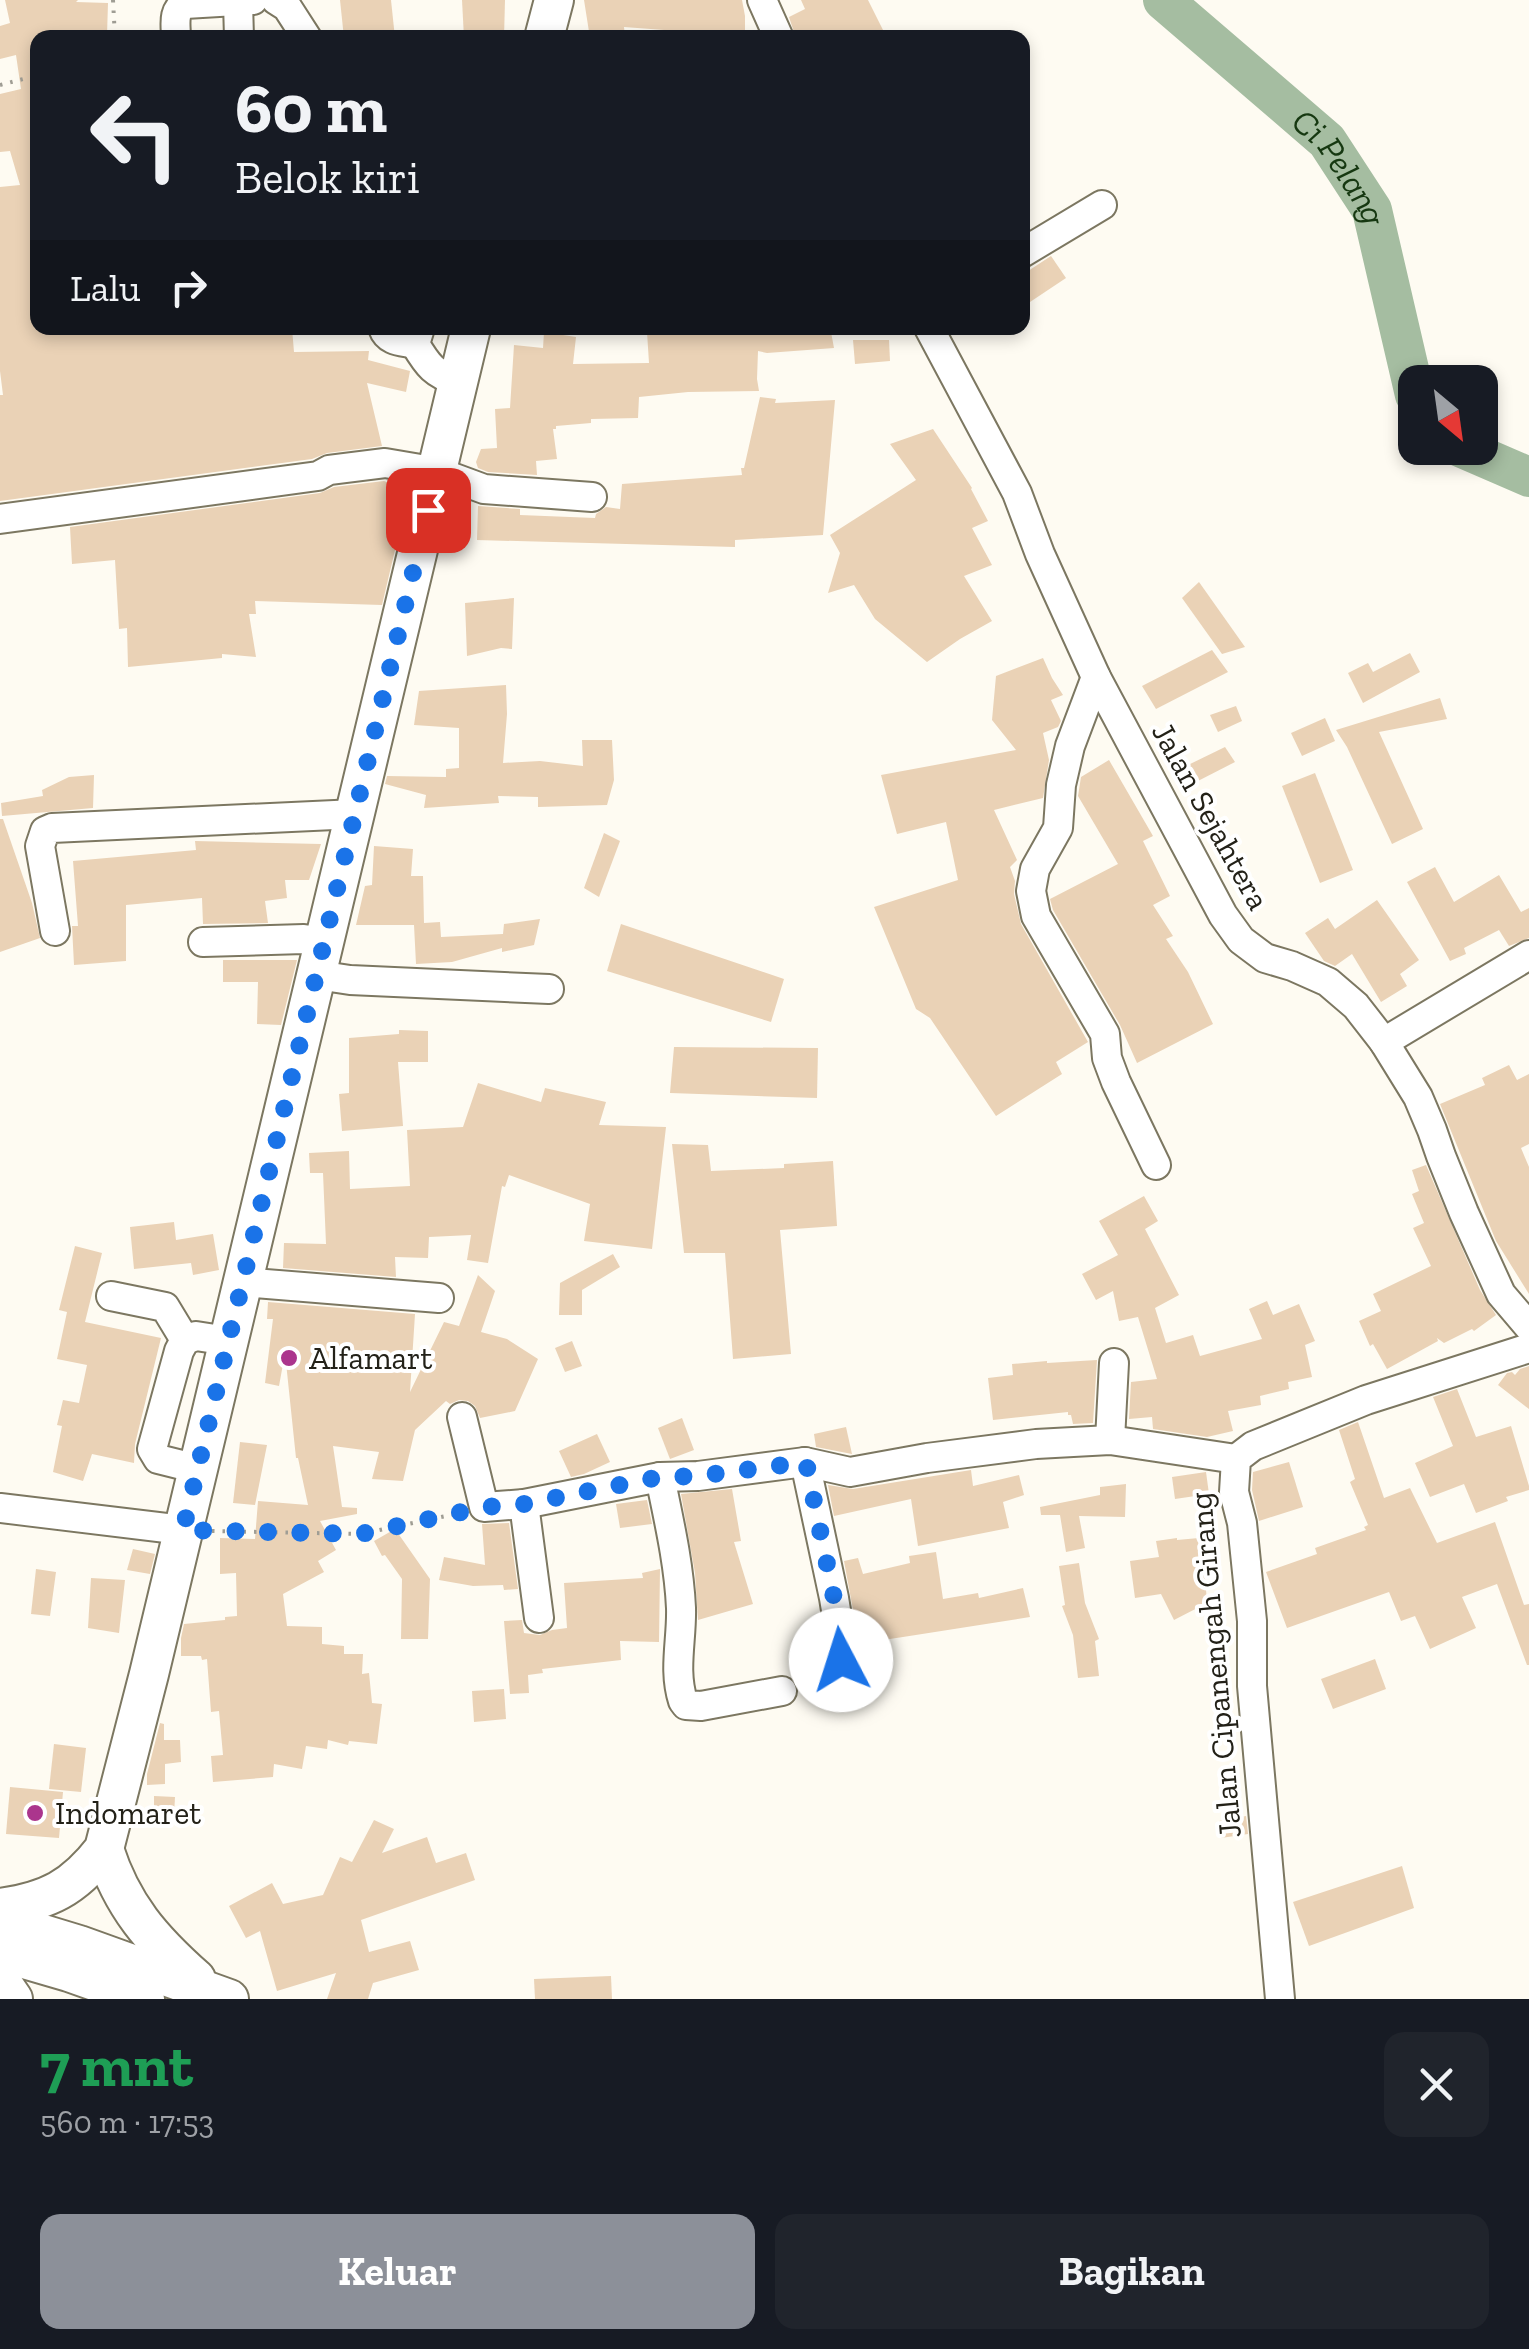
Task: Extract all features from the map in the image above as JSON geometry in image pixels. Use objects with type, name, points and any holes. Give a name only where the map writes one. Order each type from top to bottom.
[{"type":"main road","points":[[546,30],[554,0]]},
{"type":"main road","points":[[0,1908],[28,1904],[64,1890],[86,1872],[104,1849],[469,335]]},
{"type":"main road","points":[[104,1849],[113,1878],[136,1918],[165,1952],[222,1996]]},
{"type":"main road","points":[[0,1921],[222,1996]]},
{"type":"main road","points":[[0,1952],[145,1999]]},
{"type":"main road","points":[[0,1980],[14,1999]]},
{"type":"street","points":[[276,0],[287,7],[302,30]]},
{"type":"street","points":[[762,0],[775,30]]},
{"type":"street","points":[[176,30],[176,12],[185,4],[245,1],[240,30]]},
{"type":"street","points":[[1030,249],[1102,204]]},
{"type":"street","points":[[387,335],[418,336],[427,364],[440,376],[459,382]]},
{"type":"street","name":"Jalan Sejahtera","points":[[933,335],[1017,494],[1096,676],[1223,915],[1241,940],[1265,958],[1328,982],[1356,1006],[1384,1042],[1418,1098],[1501,1294],[1529,1327]]},
{"type":"street","points":[[0,519],[318,476],[330,470],[385,463],[438,472],[484,489],[592,498]]},
{"type":"street","points":[[1096,676],[1070,746],[1061,785],[1058,828],[1035,868],[1031,891],[1036,916],[1105,1034],[1107,1058],[1116,1082],[1156,1164]]},
{"type":"street","points":[[55,931],[40,846],[45,832],[52,828],[356,814]]},
{"type":"street","points":[[202,942],[304,940],[350,980],[549,989]]},
{"type":"street","points":[[1384,1042],[1529,954]]},
{"type":"street","points":[[242,1282],[439,1298]]},
{"type":"street","points":[[111,1296],[165,1306],[186,1340]]},
{"type":"street","points":[[198,1470],[158,1460],[152,1449],[179,1351],[186,1340],[196,1336],[228,1341]]},
{"type":"street","name":"Jalan Cipanengah Girang","points":[[1280,1999],[1252,1686],[1252,1621],[1242,1523],[1234,1492],[1236,1458],[1253,1446],[1366,1400],[1529,1348]]},
{"type":"street","points":[[1110,1440],[1114,1363]]},
{"type":"street","points":[[462,1417],[484,1507],[524,1504],[660,1477],[806,1462],[850,1472],[1036,1444],[1110,1440],[1236,1458]]},
{"type":"street","points":[[806,1462],[834,1598],[841,1660]]},
{"type":"street","points":[[660,1477],[679,1578],[677,1660],[683,1701],[701,1706],[782,1691]]},
{"type":"street","points":[[524,1504],[539,1618]]},
{"type":"street","points":[[0,1508],[183,1530]]},
{"type":"path","points":[[113,0],[115,30]]},
{"type":"path","points":[[0,85],[30,78]]},
{"type":"path","points":[[183,1530],[361,1534],[484,1507]]},
{"type":"building","points":[[5,0],[108,3],[107,30],[30,30],[30,335],[293,335],[294,352],[369,351],[368,360],[410,371],[406,392],[367,383],[382,446],[0,501],[0,187],[20,185],[10,151],[0,152],[0,94],[21,89],[16,55],[0,59],[0,26],[10,23]]},
{"type":"building","points":[[340,0],[391,0],[394,30],[343,30]]},
{"type":"building","points":[[462,0],[505,0],[504,30],[464,30]]},
{"type":"building","points":[[584,0],[742,0],[745,16],[745,30],[589,30]]},
{"type":"building","points":[[801,0],[868,0],[883,30],[793,30],[789,17],[805,9]]},
{"type":"building","points":[[1051,256],[1066,278],[1030,302],[1030,270]]},
{"type":"building","points":[[544,335],[563,335],[576,337],[573,364],[649,363],[647,335],[832,335],[834,348],[758,351],[759,391],[639,397],[638,418],[591,419],[591,423],[556,426],[553,429],[557,459],[536,461],[537,475],[478,468],[481,449],[497,448],[495,409],[510,408],[514,345],[543,348]]},
{"type":"building","points":[[853,340],[889,340],[890,361],[855,364]]},
{"type":"building","points":[[760,397],[776,399],[775,403],[835,400],[823,535],[735,540],[735,547],[477,540],[478,506],[520,509],[520,515],[595,518],[606,507],[620,509],[622,484],[742,475]]},
{"type":"building","points":[[933,429],[972,488],[988,521],[972,528],[992,565],[964,576],[992,621],[927,662],[875,619],[854,585],[828,593],[840,553],[830,535],[916,480],[890,444]]},
{"type":"building","points":[[384,481],[409,491],[382,605],[255,601],[256,614],[249,614],[256,657],[222,654],[222,658],[128,667],[127,628],[119,629],[115,560],[72,564],[70,527]]},
{"type":"building","points":[[1199,582],[1245,647],[1222,654],[1182,598]]},
{"type":"building","points":[[514,598],[512,649],[467,656],[465,603]]},
{"type":"building","points":[[1212,650],[1228,672],[1156,709],[1142,686]]},
{"type":"building","points":[[1410,653],[1420,672],[1363,703],[1348,673],[1368,663],[1373,672]]},
{"type":"building","points":[[1043,658],[1063,695],[1051,700],[1061,721],[1058,727],[1043,733],[1049,760],[1043,798],[994,810],[1017,860],[1010,867],[1021,924],[1088,1042],[1056,1062],[1062,1074],[996,1116],[930,1018],[916,1009],[874,907],[958,880],[946,822],[897,834],[881,775],[1016,750],[992,720],[996,676]]},
{"type":"building","points":[[506,685],[503,763],[540,761],[583,766],[582,740],[612,740],[614,780],[607,805],[538,807],[538,797],[498,796],[499,803],[424,808],[426,795],[385,784],[387,776],[446,777],[446,769],[459,768],[459,728],[414,725],[419,691]]},
{"type":"building","points":[[1440,698],[1447,719],[1379,732],[1423,829],[1392,844],[1336,730]]},
{"type":"building","points":[[1236,706],[1242,721],[1218,732],[1210,715]]},
{"type":"building","points":[[1325,718],[1335,741],[1302,756],[1291,733]]},
{"type":"building","points":[[1225,747],[1235,762],[1196,782],[1186,766]]},
{"type":"building","points":[[1109,760],[1153,836],[1143,841],[1170,896],[1153,905],[1173,936],[1166,939],[1188,972],[1213,1024],[1137,1063],[1050,899],[1118,864],[1078,796],[1081,777]]},
{"type":"building","points":[[1315,773],[1353,870],[1320,883],[1282,786]]},
{"type":"building","points":[[94,775],[93,808],[2,816],[1,803],[43,796],[42,790],[69,777]]},
{"type":"building","points":[[0,819],[32,903],[40,938],[0,952]]},
{"type":"building","points":[[604,833],[620,841],[599,897],[584,888]]},
{"type":"building","points":[[195,841],[321,844],[309,880],[285,880],[287,898],[265,901],[268,923],[203,924],[202,898],[126,905],[126,961],[74,965],[72,926],[78,926],[73,861],[196,850]]},
{"type":"building","points":[[374,846],[413,849],[411,876],[423,876],[424,923],[440,922],[441,937],[503,934],[504,924],[540,919],[534,945],[502,952],[502,948],[452,962],[416,964],[414,925],[356,925],[365,886],[372,885]]},
{"type":"building","points":[[1435,867],[1454,902],[1499,875],[1521,912],[1529,908],[1529,938],[1509,946],[1499,930],[1464,948],[1466,954],[1450,961],[1407,882]]},
{"type":"building","points":[[1377,900],[1419,960],[1400,974],[1407,986],[1381,1002],[1352,954],[1335,966],[1324,961],[1305,933],[1328,918],[1335,929]]},
{"type":"building","points":[[621,924],[784,979],[771,1022],[607,971]]},
{"type":"building","points":[[223,960],[297,960],[281,1025],[257,1024],[258,982],[223,982]]},
{"type":"building","points":[[399,1030],[428,1031],[428,1062],[398,1062],[403,1126],[342,1131],[339,1094],[349,1093],[349,1038],[399,1034]]},
{"type":"building","points":[[674,1047],[818,1048],[817,1098],[670,1093]]},
{"type":"building","points":[[1509,1065],[1517,1080],[1529,1074],[1529,1144],[1521,1148],[1529,1167],[1529,1294],[1496,1241],[1440,1104],[1485,1085],[1482,1078]]},
{"type":"building","points":[[478,1083],[541,1102],[545,1088],[606,1102],[599,1125],[666,1127],[652,1249],[584,1241],[590,1204],[509,1175],[505,1187],[502,1186],[488,1263],[467,1260],[471,1235],[429,1237],[428,1258],[395,1257],[396,1277],[283,1268],[284,1243],[326,1244],[323,1173],[310,1173],[309,1153],[349,1151],[350,1189],[410,1186],[407,1130],[463,1127]]},
{"type":"building","points":[[672,1144],[708,1145],[711,1171],[833,1161],[837,1226],[780,1230],[791,1354],[733,1359],[725,1253],[684,1253]]},
{"type":"building","points":[[1426,1165],[1480,1290],[1496,1315],[1474,1331],[1444,1343],[1437,1338],[1438,1341],[1387,1369],[1373,1344],[1370,1346],[1359,1321],[1381,1311],[1373,1294],[1431,1266],[1413,1228],[1424,1223],[1412,1194],[1419,1191],[1412,1170]]},
{"type":"building","points":[[1144,1196],[1158,1221],[1145,1229],[1179,1295],[1155,1308],[1166,1343],[1193,1335],[1200,1356],[1262,1339],[1249,1309],[1267,1301],[1273,1315],[1299,1304],[1315,1341],[1305,1345],[1312,1377],[1288,1382],[1289,1389],[1260,1396],[1261,1405],[1228,1411],[1233,1431],[1207,1437],[1153,1429],[1152,1417],[1129,1419],[1131,1382],[1157,1379],[1138,1317],[1119,1321],[1113,1291],[1096,1300],[1082,1274],[1118,1255],[1099,1221]]},
{"type":"building","points":[[174,1222],[176,1240],[213,1234],[219,1270],[193,1275],[191,1263],[134,1269],[130,1227]]},
{"type":"building","points":[[75,1246],[102,1253],[85,1322],[161,1338],[135,1444],[134,1463],[92,1454],[83,1481],[53,1472],[63,1400],[79,1403],[87,1365],[57,1359],[67,1312],[59,1310]]},
{"type":"building","points":[[613,1254],[620,1267],[582,1290],[582,1315],[559,1315],[560,1283]]},
{"type":"building","points":[[478,1275],[495,1291],[481,1332],[507,1339],[538,1359],[515,1411],[480,1418],[468,1401],[446,1401],[415,1430],[403,1481],[372,1479],[379,1452],[333,1446],[342,1507],[357,1508],[357,1514],[320,1521],[336,1550],[318,1561],[324,1572],[283,1594],[287,1626],[322,1627],[322,1644],[344,1646],[344,1654],[363,1654],[362,1674],[369,1673],[372,1703],[382,1704],[377,1744],[349,1741],[348,1745],[328,1740],[327,1749],[306,1746],[302,1769],[274,1764],[273,1777],[213,1782],[211,1756],[223,1755],[219,1711],[211,1712],[207,1659],[181,1656],[184,1624],[237,1616],[236,1573],[220,1574],[220,1538],[255,1539],[258,1501],[308,1505],[296,1458],[285,1353],[279,1386],[265,1383],[273,1319],[267,1319],[268,1302],[415,1314],[410,1392],[444,1322],[459,1326]]},
{"type":"building","points":[[572,1341],[582,1366],[565,1372],[555,1348]]},
{"type":"building","points":[[1097,1360],[1093,1423],[1073,1424],[1068,1412],[993,1420],[988,1378],[1013,1375],[1012,1364]]},
{"type":"building","points":[[1529,1366],[1529,1409],[1498,1385],[1507,1373],[1515,1375]]},
{"type":"building","points":[[1457,1389],[1476,1437],[1511,1426],[1529,1486],[1529,1490],[1506,1497],[1508,1501],[1476,1513],[1464,1484],[1430,1497],[1415,1463],[1453,1446],[1433,1397]]},
{"type":"building","points":[[682,1418],[694,1450],[670,1459],[658,1428]]},
{"type":"building","points":[[1358,1422],[1384,1498],[1410,1488],[1437,1543],[1495,1522],[1524,1605],[1529,1604],[1529,1665],[1497,1584],[1462,1597],[1476,1628],[1430,1649],[1415,1616],[1401,1621],[1389,1592],[1287,1628],[1266,1572],[1317,1554],[1315,1548],[1366,1530],[1368,1525],[1350,1482],[1355,1479],[1339,1430]]},
{"type":"building","points":[[846,1427],[852,1454],[816,1447],[814,1434]]},
{"type":"building","points":[[597,1434],[610,1462],[571,1477],[559,1451]]},
{"type":"building","points":[[240,1442],[267,1445],[255,1505],[233,1503]]},
{"type":"building","points":[[1289,1462],[1303,1507],[1259,1521],[1252,1490],[1253,1472]]},
{"type":"building","points":[[971,1470],[973,1486],[1019,1475],[1024,1495],[1003,1502],[1009,1528],[918,1546],[911,1499],[834,1516],[828,1485],[853,1489]]},
{"type":"building","points":[[1206,1472],[1209,1494],[1175,1499],[1172,1477]]},
{"type":"building","points":[[1126,1484],[1125,1517],[1079,1516],[1085,1548],[1066,1552],[1060,1515],[1041,1515],[1040,1507],[1100,1495],[1100,1487]]},
{"type":"building","points":[[732,1489],[741,1541],[734,1542],[753,1604],[698,1620],[695,1573],[681,1494]]},
{"type":"building","points":[[647,1500],[652,1524],[620,1528],[616,1504]]},
{"type":"building","points":[[509,1523],[518,1589],[439,1580],[444,1557],[485,1565],[482,1524]]},
{"type":"building","points":[[395,1529],[430,1579],[428,1639],[401,1639],[402,1579],[374,1541]]},
{"type":"building","points":[[1199,1538],[1201,1555],[1219,1553],[1220,1575],[1205,1576],[1207,1603],[1174,1620],[1161,1594],[1135,1598],[1130,1561],[1159,1557],[1156,1541]]},
{"type":"building","points":[[133,1549],[155,1554],[150,1574],[127,1570]]},
{"type":"building","points":[[936,1552],[943,1599],[978,1593],[979,1598],[1023,1588],[1030,1617],[883,1640],[883,1634],[858,1637],[844,1561],[858,1558],[863,1574],[910,1563],[909,1556]]},
{"type":"building","points":[[1079,1563],[1085,1603],[1099,1639],[1095,1641],[1099,1676],[1078,1678],[1073,1635],[1062,1606],[1065,1605],[1059,1566]]},
{"type":"building","points":[[36,1569],[56,1572],[50,1616],[31,1614]]},
{"type":"building","points":[[660,1569],[659,1642],[620,1641],[621,1660],[542,1669],[543,1673],[528,1675],[529,1693],[510,1694],[504,1621],[522,1620],[524,1633],[540,1635],[567,1628],[564,1583],[643,1578],[642,1573]]},
{"type":"building","points":[[91,1578],[125,1580],[119,1633],[88,1628]]},
{"type":"building","points":[[1375,1659],[1386,1689],[1333,1709],[1321,1679]]},
{"type":"building","points":[[504,1689],[506,1719],[474,1722],[472,1691]]},
{"type":"building","points":[[160,1723],[164,1724],[164,1740],[180,1740],[181,1762],[165,1764],[165,1784],[147,1785],[147,1774]]},
{"type":"building","points":[[54,1744],[86,1748],[81,1792],[49,1789]]},
{"type":"building","name":"Indomaret","points":[[10,1787],[63,1792],[59,1838],[6,1834]]},
{"type":"building","points":[[154,1796],[175,1797],[174,1816],[154,1816]]},
{"type":"building","points":[[1246,1816],[1248,1834],[1221,1838],[1219,1821]]},
{"type":"building","points":[[374,1820],[394,1829],[382,1853],[427,1837],[436,1863],[466,1853],[475,1880],[361,1920],[369,1952],[410,1941],[419,1970],[373,1983],[368,1999],[327,1999],[336,1973],[277,1991],[260,1931],[246,1938],[229,1906],[272,1883],[283,1904],[323,1895],[340,1857],[352,1862]]},
{"type":"building","points":[[1402,1866],[1414,1908],[1309,1946],[1293,1902]]},
{"type":"building","points":[[611,1976],[612,1999],[535,1999],[534,1979]]},
{"type":"waterway","name":"Ci Pelang","points":[[1163,0],[1327,141],[1372,210],[1408,365]]},
{"type":"waterway","name":"Ci Pelang","points":[[1498,464],[1529,477]]},
{"type":"place","name":"Alfamart","points":[[289,1358]]},
{"type":"place","name":"Indomaret","points":[[35,1813]]},
{"type":"route","points":[[428,510],[183,1530],[361,1534],[484,1507],[524,1504],[660,1477],[806,1462],[834,1598],[841,1660]]}]
